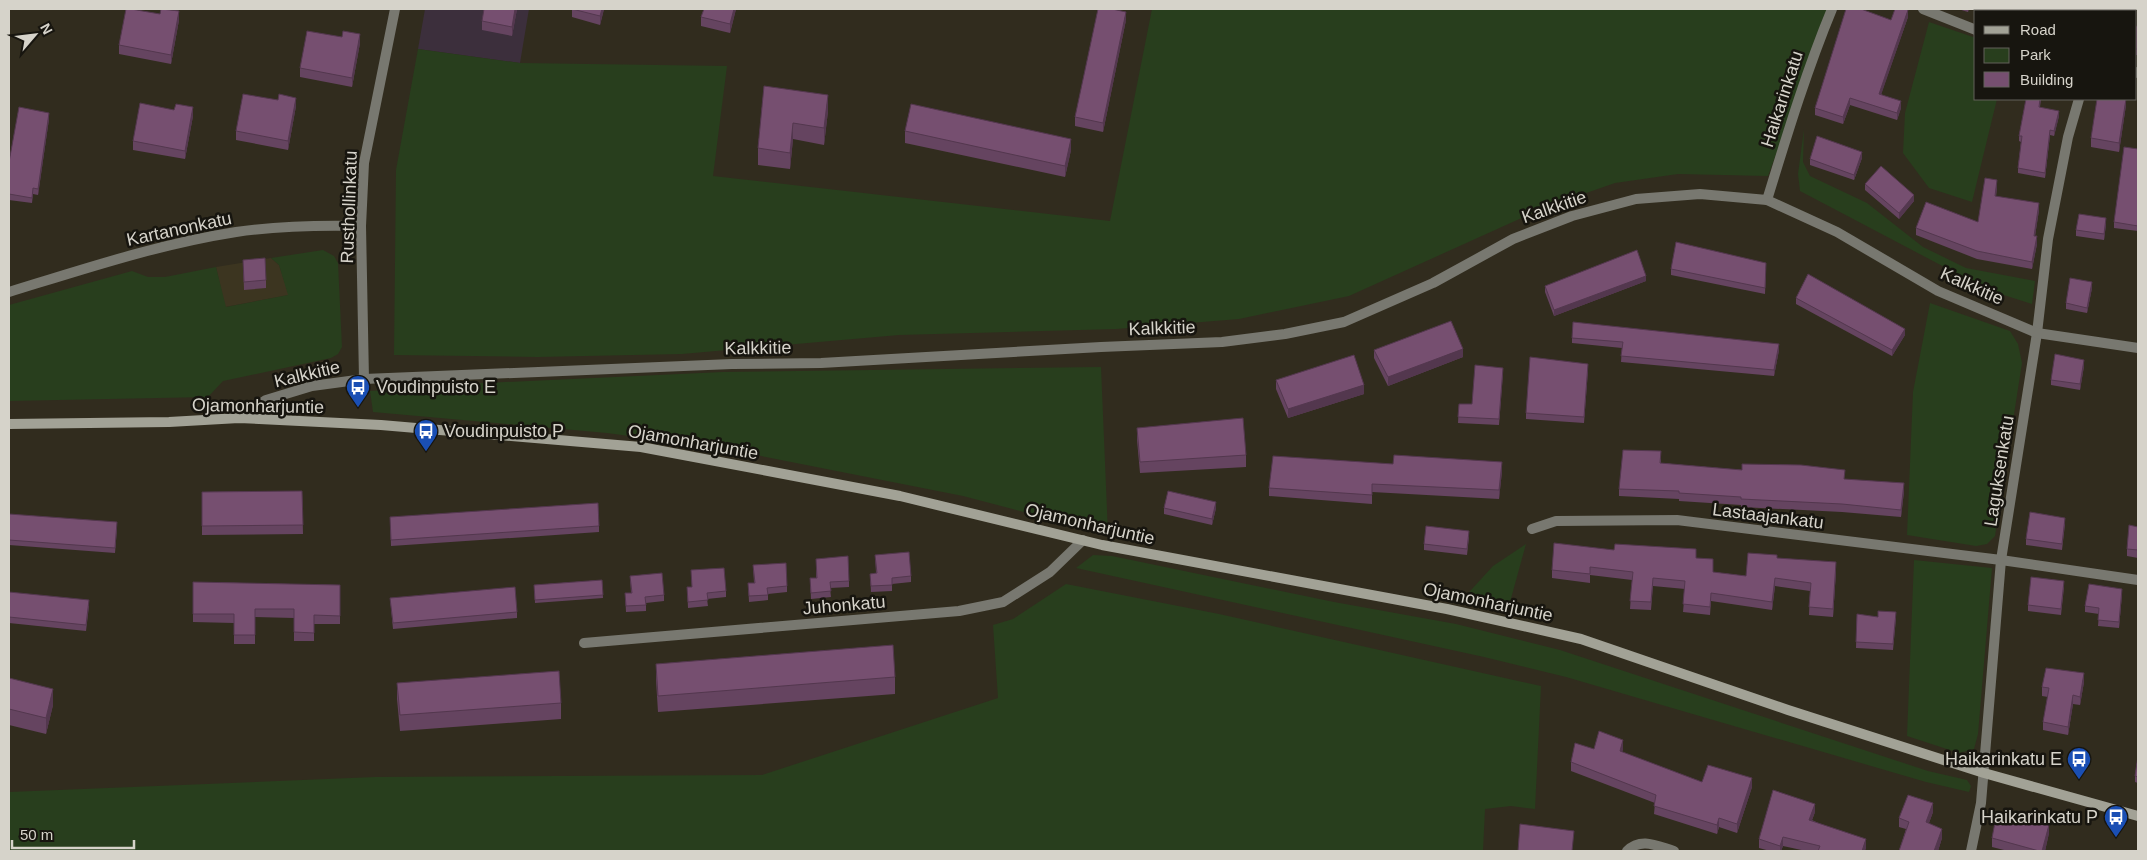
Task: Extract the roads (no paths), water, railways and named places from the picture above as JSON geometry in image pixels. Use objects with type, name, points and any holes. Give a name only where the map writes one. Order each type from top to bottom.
[{"type":"main road","name":"Ojamonharjuntie","points":[[9,424],[169,422],[238,418],[381,425],[641,447],[900,496],[1102,545],[1447,609],[1581,639],[1788,710],[1984,773],[2138,816]]},
{"type":"street","name":"Rusthollinkatu","points":[[364,379],[362,226],[364,163],[395,9]]},
{"type":"street","name":"Haikarinkatu","points":[[1767,200],[1810,62],[1832,9]]},
{"type":"street","points":[[1923,9],[1974,29]]},
{"type":"street","name":"Laguksenkatu","points":[[1971,851],[1981,803],[2001,560],[2037,332],[2048,239],[2068,137],[2079,100]]},
{"type":"street","name":"Kalkkitie","points":[[238,418],[266,400],[312,386],[364,379],[732,364],[821,363],[1222,342],[1285,334],[1344,322],[1433,283],[1513,239],[1572,216],[1636,199],[1700,194],[1767,200],[1837,232],[1938,291],[2037,332],[2138,348]]},
{"type":"street","name":"Kartanonkatu","points":[[9,292],[134,254],[236,232],[286,227],[362,226]]},
{"type":"street","name":"Lastaajankatu","points":[[1532,529],[1556,521],[1676,520],[2001,560],[2138,580]]},
{"type":"street","name":"Juhonkatu","points":[[584,642],[959,611],[1003,602],[1050,572],[1083,540]]},
{"type":"street","points":[[1627,851],[1632,846],[1646,842],[1674,851]]},
{"type":"place","name":"Voudinpuisto E","points":[[358,408]]},
{"type":"place","name":"Voudinpuisto P","points":[[426,452]]},
{"type":"place","name":"Haikarinkatu E","points":[[2079,780]]},
{"type":"place","name":"Haikarinkatu P","points":[[2116,838]]}]
